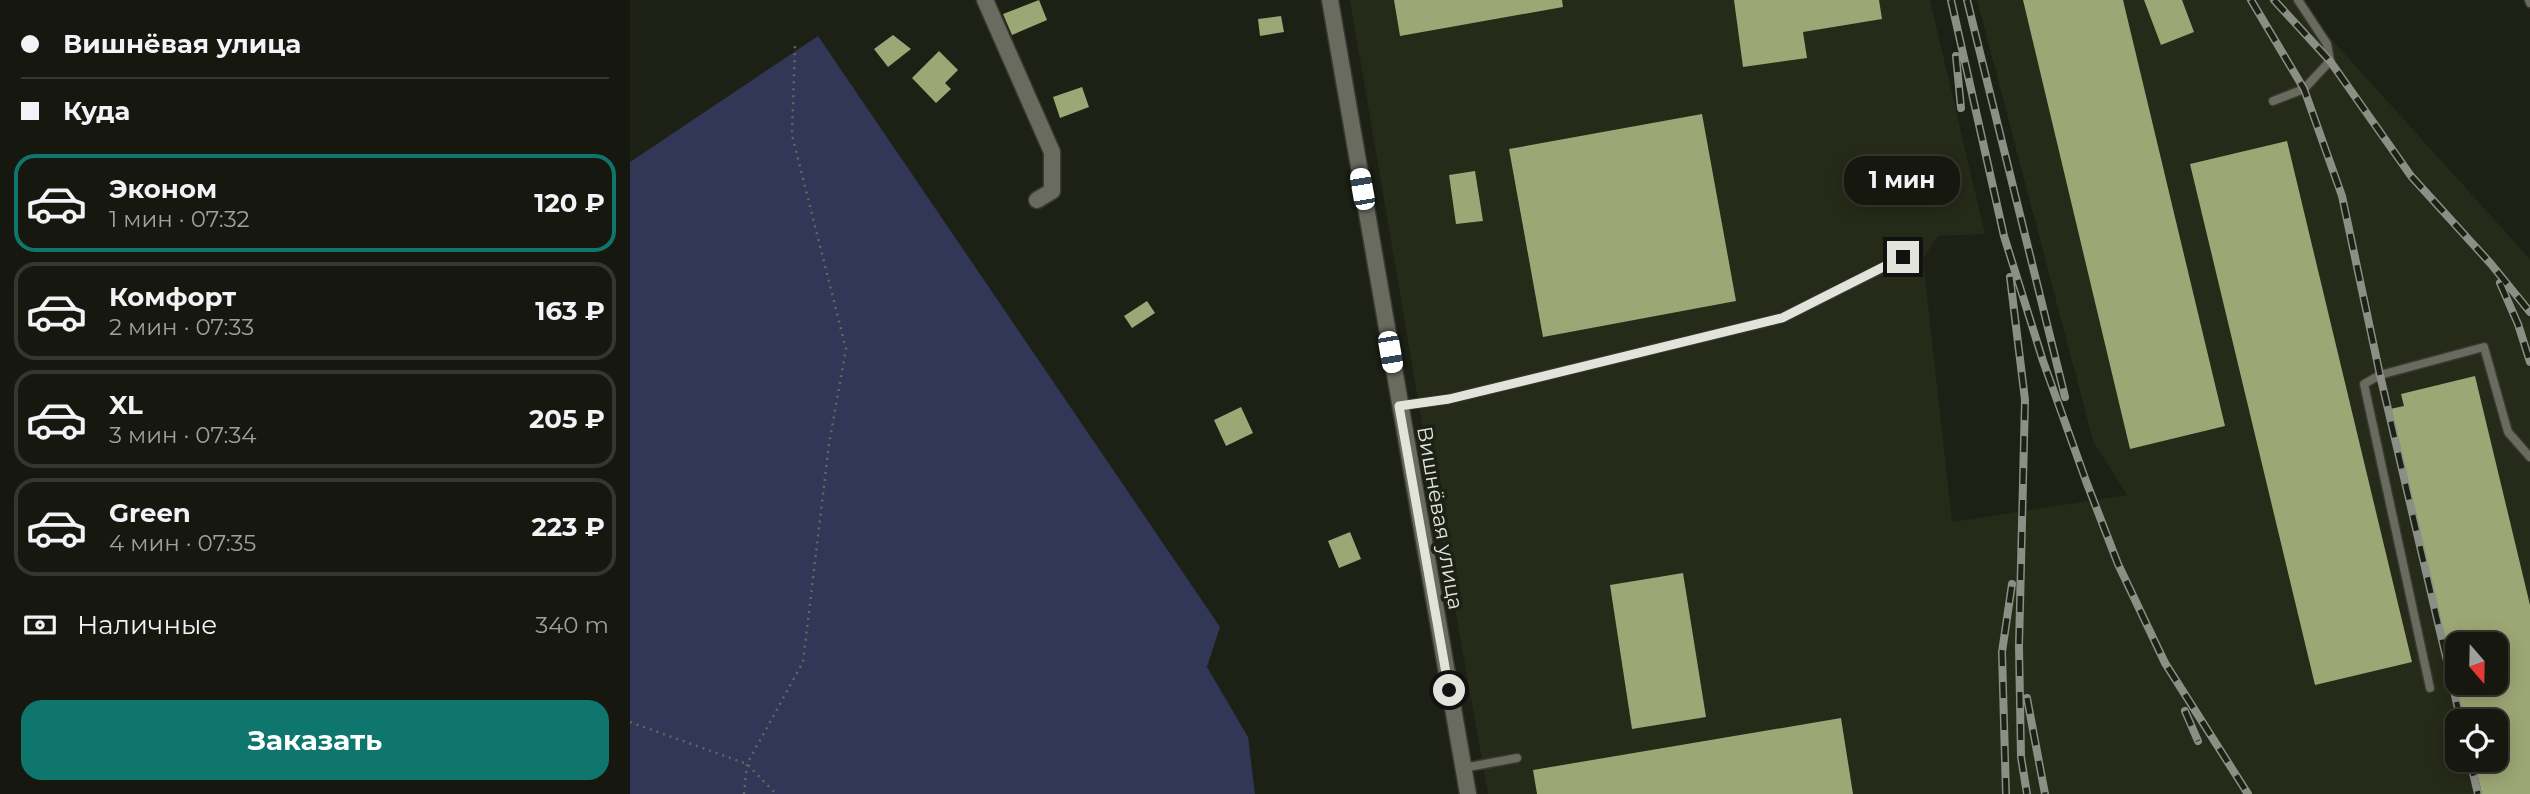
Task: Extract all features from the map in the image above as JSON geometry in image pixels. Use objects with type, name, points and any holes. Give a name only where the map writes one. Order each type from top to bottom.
[{"type":"street","points":[[985,0],[1052,152],[1052,191],[1037,200]]},
{"type":"street","name":"Вишнёвая улица","points":[[1330,0],[1468,794]]},
{"type":"lane","points":[[2273,101],[2304,89],[2330,61],[2327,44],[2298,0]]},
{"type":"lane","points":[[1399,406],[1449,399],[1782,318],[1903,257]]},
{"type":"lane","points":[[2430,688],[2364,384],[2380,376],[2484,347],[2508,432],[2530,457]]},
{"type":"lane","points":[[1463,768],[1517,758]]},
{"type":"path","points":[[744,794],[747,765],[803,662],[829,443],[846,349],[792,135],[795,46]]},
{"type":"path","points":[[630,722],[747,765],[776,794]]},
{"type":"shaded area","points":[[1350,0],[1930,0],[1985,234],[1938,236],[1923,259],[1952,522],[2127,495],[2093,441],[1977,0],[2296,0],[2530,259],[2530,794],[1488,794]]},
{"type":"shaded area","points":[[818,36],[1220,627],[1207,667],[1248,737],[1255,794],[630,794],[630,162]]},
{"type":"building","points":[[1039,0],[1047,20],[1012,35],[1003,14]]},
{"type":"building","points":[[1394,0],[1562,0],[1563,7],[1400,36]]},
{"type":"building","points":[[1734,0],[1879,0],[1882,19],[1803,32],[1807,58],[1743,67]]},
{"type":"building","points":[[2023,0],[2123,0],[2225,426],[2130,449]]},
{"type":"building","points":[[2144,0],[2182,0],[2194,32],[2161,45]]},
{"type":"building","points":[[1281,16],[1284,32],[1260,36],[1258,19]]},
{"type":"building","points":[[893,35],[911,49],[888,67],[874,49]]},
{"type":"building","points":[[939,51],[958,70],[945,83],[951,89],[936,103],[912,78]]},
{"type":"building","points":[[1082,87],[1089,107],[1060,118],[1053,97]]},
{"type":"building","points":[[1702,114],[1736,301],[1543,337],[1509,149]]},
{"type":"building","points":[[2287,141],[2412,662],[2315,685],[2190,164]]},
{"type":"building","points":[[1475,171],[1483,221],[1456,224],[1449,175]]},
{"type":"building","points":[[1147,301],[1155,313],[1132,328],[1124,316]]},
{"type":"building","points":[[2475,376],[2530,605],[2530,794],[2482,794],[2477,772],[2508,772],[2508,709],[2461,709],[2458,695],[2508,695],[2508,632],[2445,632],[2445,640],[2390,409],[2404,406],[2401,394]]},
{"type":"building","points":[[1241,407],[1253,433],[1226,446],[1214,420]]},
{"type":"building","points":[[1350,532],[1361,559],[1339,568],[1328,541]]},
{"type":"building","points":[[1683,573],[1706,717],[1632,729],[1610,585]]},
{"type":"building","points":[[1841,718],[1853,794],[1537,794],[1533,770]]},
{"type":"railway","points":[[1951,0],[2004,236],[2043,361],[2086,481],[2118,564],[2165,663],[2248,794]]},
{"type":"railway","points":[[1967,0],[2065,397]]},
{"type":"railway","points":[[2251,0],[2304,89],[2342,196],[2380,375],[2458,709]]},
{"type":"railway","points":[[2274,0],[2330,61],[2411,176],[2491,264],[2530,312]]},
{"type":"railway","points":[[1956,56],[1961,108]]},
{"type":"railway","points":[[2010,277],[2025,400],[2019,646],[2021,757],[2027,794]]},
{"type":"railway","points":[[2500,283],[2518,324],[2530,362]]},
{"type":"railway","points":[[2006,794],[2002,652],[2012,584]]},
{"type":"railway","points":[[2027,698],[2045,794]]},
{"type":"railway","points":[[2185,711],[2198,741]]},
{"type":"railway","points":[[2473,772],[2478,794]]},
{"type":"route","points":[[1449,690],[1399,406],[1449,399],[1782,318],[1903,257]]}]
